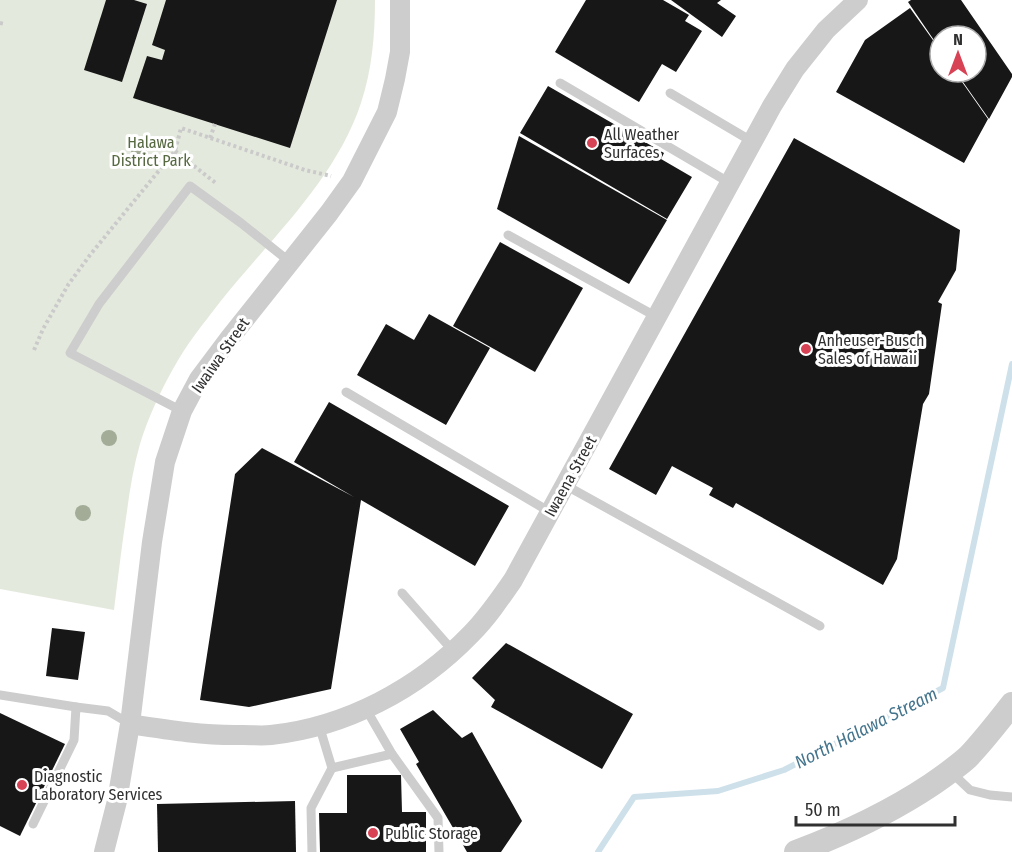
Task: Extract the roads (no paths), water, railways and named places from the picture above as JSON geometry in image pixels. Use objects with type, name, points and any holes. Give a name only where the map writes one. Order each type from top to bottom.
[{"type":"street","name":"Iwaena Street","points":[[130,724],[168,731],[215,735],[270,735],[319,725],[366,709],[403,689],[432,669],[471,634],[513,580],[772,106],[795,69],[826,30],[858,0]]},
{"type":"street","name":"Iwaiwa Street","points":[[104,852],[117,801],[130,724],[152,542],[165,462],[182,411],[199,380],[229,339],[352,181],[387,112],[400,52],[404,2]]},
{"type":"street","points":[[796,852],[831,839],[912,798],[951,771],[982,742],[1012,704]]},
{"type":"lane","points":[[560,82],[730,183]]},
{"type":"lane","points":[[670,93],[753,141]]},
{"type":"lane","points":[[182,411],[70,353],[99,304],[190,186],[290,262]]},
{"type":"lane","points":[[508,235],[657,317]]},
{"type":"lane","points":[[346,392],[550,512]]},
{"type":"lane","points":[[565,485],[820,626]]},
{"type":"lane","points":[[402,593],[453,651]]},
{"type":"lane","points":[[0,695],[108,711],[130,724]]},
{"type":"lane","points":[[33,824],[74,740],[76,707]]},
{"type":"lane","points":[[366,709],[392,754],[438,818],[439,852]]},
{"type":"lane","points":[[312,852],[311,808],[332,768],[319,725]]},
{"type":"lane","points":[[332,768],[392,754]]},
{"type":"lane","points":[[951,771],[970,790],[990,795],[1012,796]]},
{"type":"waterway","name":"North Hālawa Stream","points":[[598,852],[634,797],[718,791],[784,770],[943,688],[1012,364]]},
{"type":"place","name":"All Weather Surfaces","points":[[592,143]]},
{"type":"place","name":"Anheuser-Busch Sales of Hawaii","points":[[806,349]]},
{"type":"place","name":"Diagnostic Laboratory Services","points":[[22,785]]},
{"type":"place","name":"Public Storage","points":[[373,833]]},
{"type":"park label","name":"Halawa District Park","points":[[151,151]]}]
